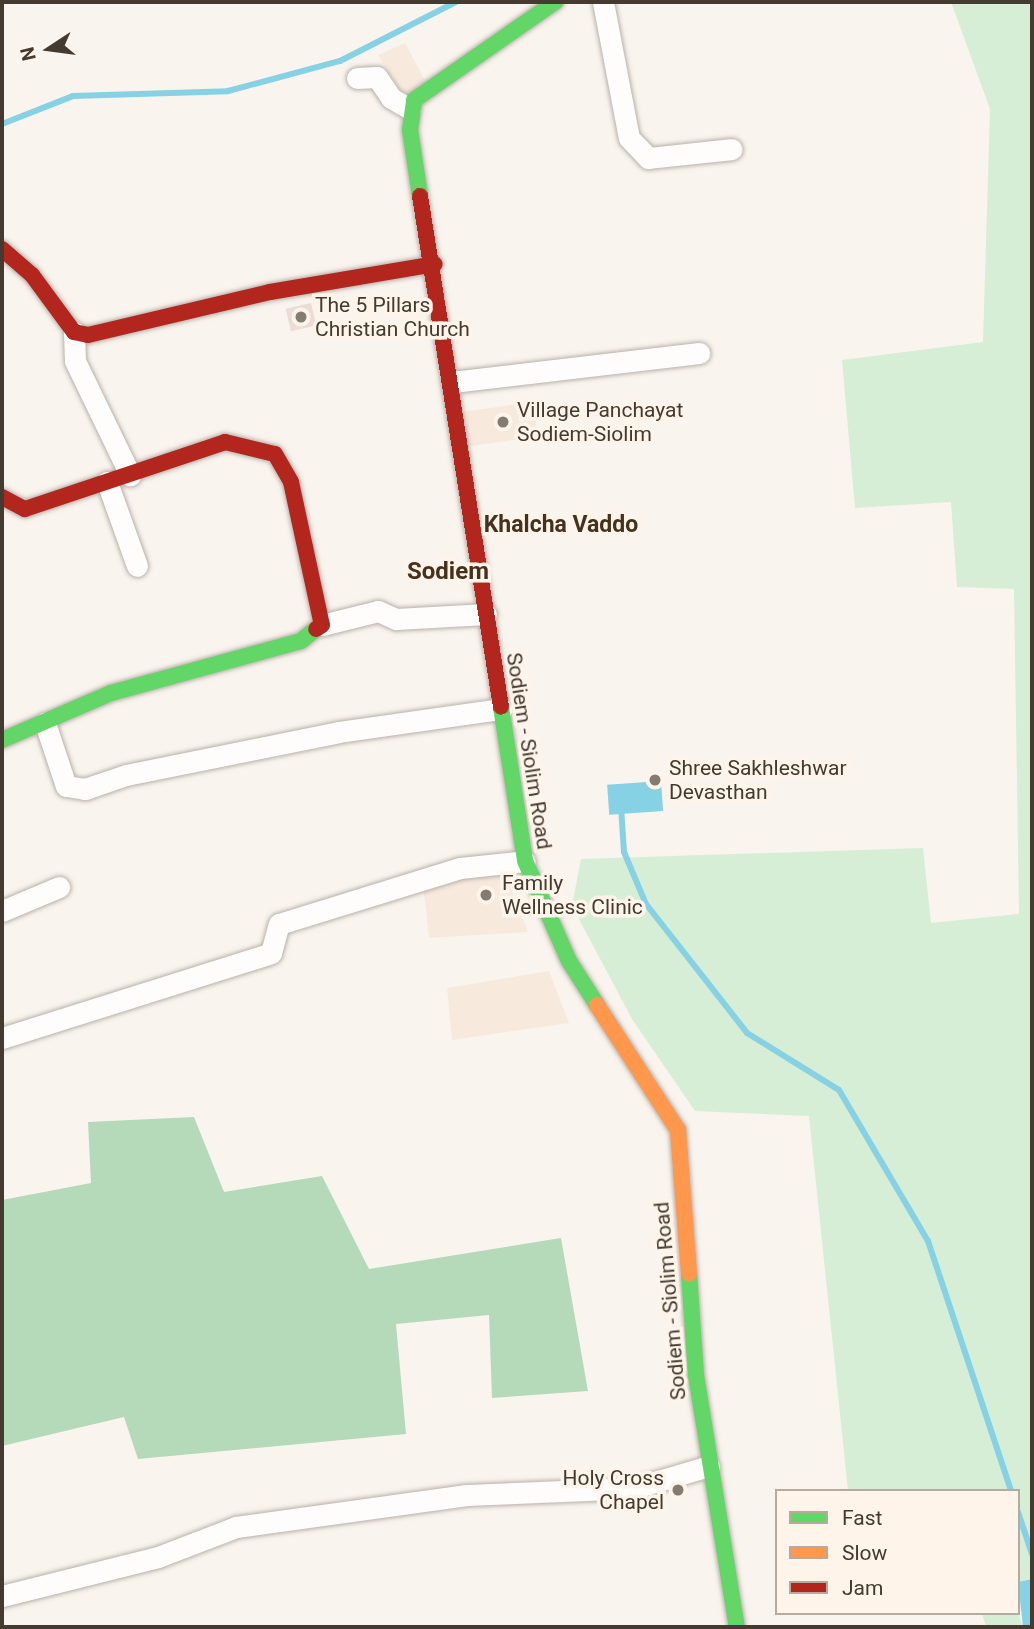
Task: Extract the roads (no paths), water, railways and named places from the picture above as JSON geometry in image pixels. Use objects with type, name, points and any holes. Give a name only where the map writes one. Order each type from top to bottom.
[{"type":"main road","points":[[410,109],[414,100],[555,2]]},
{"type":"main road","name":"Sodiem - Siolim Road","points":[[410,109],[453,382],[485,614],[525,861],[569,961],[678,1130],[696,1375],[737,1627]]},
{"type":"main road","points":[[2,249],[32,275],[74,332],[88,335],[270,292],[435,264]]},
{"type":"main road","points":[[2,497],[25,509],[225,442],[275,454],[291,482],[321,625],[301,640],[174,672],[2,740]]},
{"type":"street","points":[[603,2],[629,138],[648,158],[732,149]]},
{"type":"street","points":[[358,78],[377,77],[391,98],[410,109]]},
{"type":"street","points":[[74,332],[75,361],[130,475]]},
{"type":"street","points":[[453,382],[699,353]]},
{"type":"street","points":[[107,482],[137,566]]},
{"type":"street","points":[[321,625],[378,611],[396,619],[485,614]]},
{"type":"street","points":[[45,723],[66,786],[85,789],[126,775],[339,732],[501,709]]},
{"type":"street","points":[[2,1038],[271,953],[279,924],[460,868],[525,861]]},
{"type":"street","points":[[2,911],[59,887]]},
{"type":"street","points":[[2,1596],[158,1558],[236,1527],[467,1495],[635,1488],[709,1466]]},
{"type":"water","points":[[661,781],[663,811],[609,815],[607,785]]},
{"type":"water","points":[[1032,1579],[1032,1627],[1023,1627],[1020,1582]]},
{"type":"waterway","points":[[2,124],[73,96],[228,91],[340,61],[456,2]]},
{"type":"waterway","points":[[621,807],[624,852],[646,904],[747,1033],[839,1090],[928,1241],[1010,1489]]},
{"type":"waterway","points":[[1020,1518],[1032,1554]]},
{"type":"place","name":"The 5 Pillars Christian Church","points":[[301,317]]},
{"type":"place","name":"Village Panchayat Sodiem-Siolim","points":[[503,422]]},
{"type":"place","name":"Shree Sakhleshwar Devasthan","points":[[655,780]]},
{"type":"place","name":"Family Wellness Clinic","points":[[486,895]]},
{"type":"place","name":"Holy Cross Chapel","points":[[678,1490]]},
{"type":"district","name":"Khalcha Vaddo","points":[[561,525]]},
{"type":"district","name":"Sodiem","points":[[448,572]]}]
